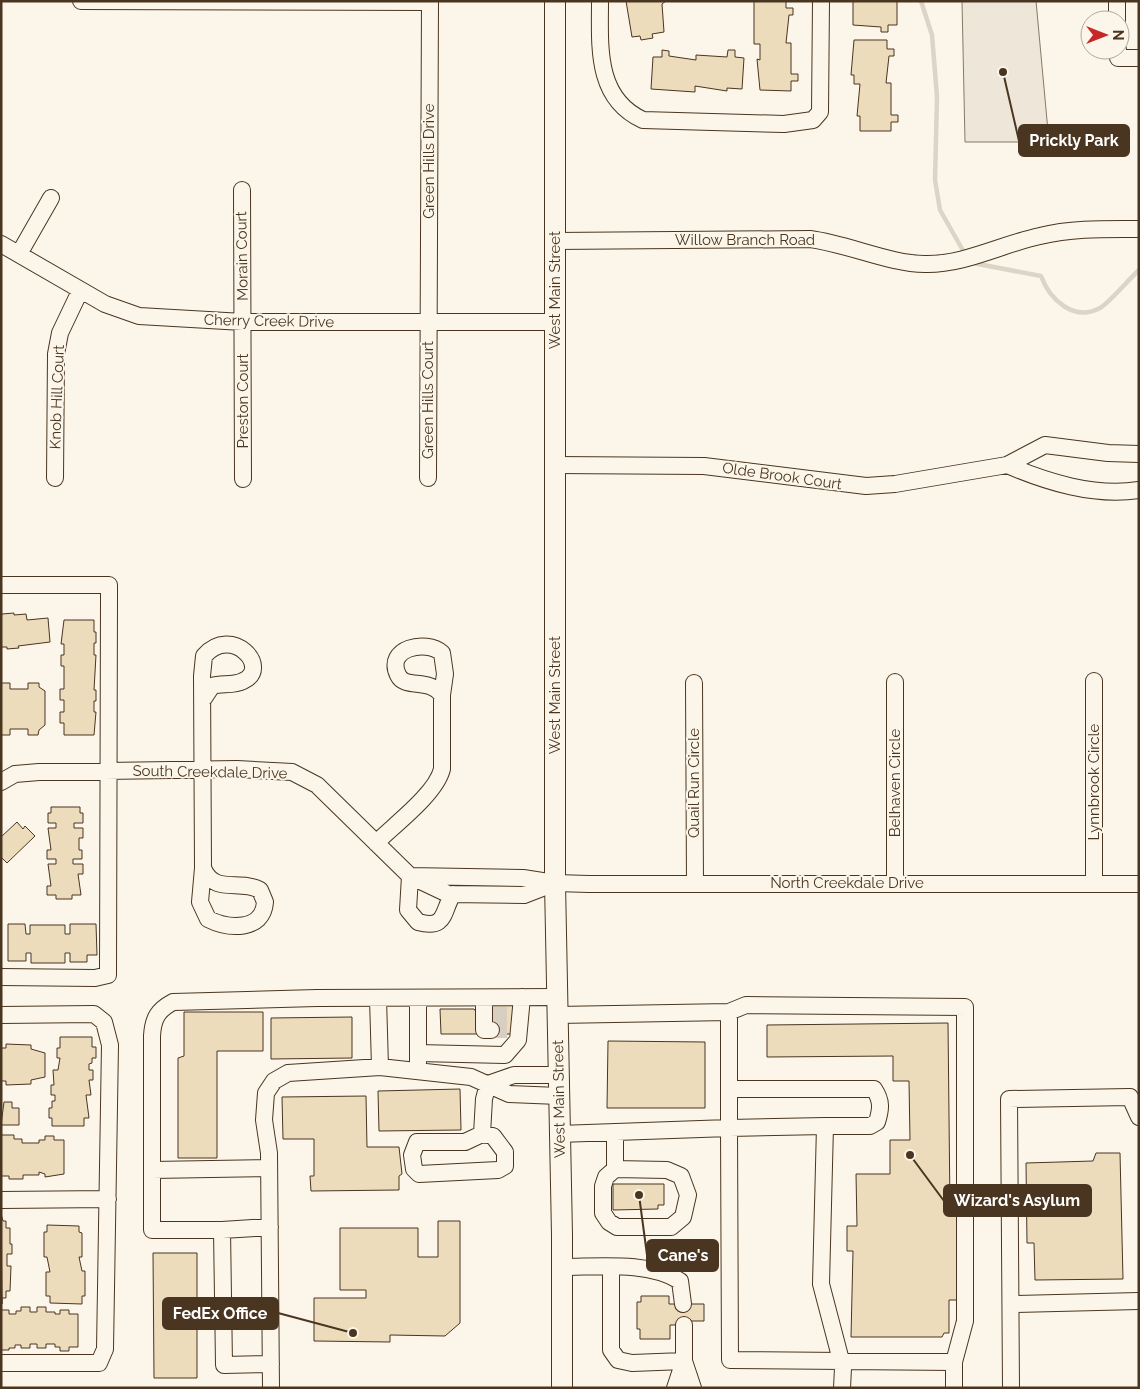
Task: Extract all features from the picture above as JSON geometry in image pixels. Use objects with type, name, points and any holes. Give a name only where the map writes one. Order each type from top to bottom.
[{"type":"main road","name":"West Main Street","points":[[554,1],[554,884],[560,1134],[562,1388]]},
{"type":"street","points":[[81,1],[430,2]]},
{"type":"street","points":[[600,1],[600,51],[605,78],[615,98],[628,113],[643,120],[784,124],[813,120],[820,112],[820,1]]},
{"type":"street","name":"Green Hills Drive","points":[[428,322],[430,2]]},
{"type":"street","name":"Morain Court","points":[[242,190],[243,322]]},
{"type":"street","points":[[19,254],[51,198]]},
{"type":"street","name":"Willow Branch Road","points":[[554,241],[810,239],[842,245],[915,264],[945,262],[1064,231],[1139,229]]},
{"type":"street","name":"Cherry Creek Drive","points":[[1,244],[80,291],[124,312],[139,316],[177,320],[243,322],[555,322]]},
{"type":"street","name":"Knob Hill Court","points":[[55,478],[56,354],[60,333],[80,291]]},
{"type":"street","name":"Preston Court","points":[[243,322],[243,479]]},
{"type":"street","name":"Green Hills Court","points":[[428,322],[428,478]]},
{"type":"street","name":"Olde Brook Court","points":[[555,465],[704,466],[866,486],[895,484],[1006,465],[1045,444],[1108,453],[1139,454]]},
{"type":"street","points":[[1006,465],[1040,480],[1080,488],[1139,490]]},
{"type":"street","points":[[1,585],[109,585],[108,975],[95,978],[1,977]]},
{"type":"street","name":"Lynnbrook Circle","points":[[1094,681],[1094,884]]},
{"type":"street","name":"Belhaven Circle","points":[[895,682],[895,884]]},
{"type":"street","name":"Quail Run Circle","points":[[694,683],[694,883]]},
{"type":"street","points":[[376,843],[425,796],[440,777],[442,695]]},
{"type":"street","points":[[203,868],[209,879],[214,883],[246,885],[260,890],[265,902],[260,919],[254,923],[242,926],[216,923],[208,919],[200,902],[203,868],[204,698]]},
{"type":"street","name":"South Creekdale Drive","points":[[1,782],[26,772],[282,771],[300,776],[317,785],[410,876],[453,894],[524,895],[554,884]]},
{"type":"street","points":[[453,894],[449,901],[448,910],[438,922],[431,924],[418,922],[408,910],[410,876],[523,878],[554,884]]},
{"type":"street","name":"North Creekdale Drive","points":[[554,884],[1139,884]]},
{"type":"street","points":[[418,1053],[505,1055],[518,1040],[518,1022],[522,997]]},
{"type":"street","points":[[270,1227],[222,1230],[152,1230],[153,1022],[158,1012],[174,1002],[522,997],[557,1006],[729,1012],[746,1005],[965,1007],[965,1321],[954,1362],[954,1388]]},
{"type":"street","points":[[378,998],[380,1067]]},
{"type":"street","points":[[418,998],[418,1072]]},
{"type":"street","points":[[484,998],[489,1020]]},
{"type":"street","points":[[729,1012],[730,1360],[954,1362]]},
{"type":"street","points":[[1,1015],[94,1014],[104,1022],[110,1045],[105,1349],[100,1363],[1,1364]]},
{"type":"street","points":[[470,1054],[471,1077]]},
{"type":"street","points":[[272,1388],[269,1168],[264,1120],[266,1093],[274,1081],[288,1073],[380,1067],[471,1077],[509,1094],[558,1096]]},
{"type":"street","points":[[488,1084],[514,1076],[558,1074]]},
{"type":"street","points":[[482,1134],[484,1099],[488,1084]]},
{"type":"street","points":[[560,1134],[729,1128],[870,1126],[877,1122],[880,1110],[880,1098],[874,1089],[729,1089]]},
{"type":"street","points":[[1011,1388],[1009,1099],[1130,1097],[1139,1117]]},
{"type":"street","points":[[825,1126],[821,1284],[841,1362],[842,1388]]},
{"type":"street","points":[[615,1132],[615,1169]]},
{"type":"street","points":[[482,1134],[493,1136],[505,1152],[505,1166],[498,1170],[420,1174],[414,1169],[412,1155],[417,1142],[466,1142],[482,1134]]},
{"type":"street","points":[[152,1170],[269,1168]]},
{"type":"street","points":[[615,1169],[667,1170],[679,1174],[688,1195],[684,1217],[671,1227],[617,1227],[608,1222],[603,1212],[603,1186],[606,1176],[615,1169]]},
{"type":"street","points":[[1,1200],[108,1200]]},
{"type":"street","points":[[222,1230],[224,1365],[271,1364]]},
{"type":"street","points":[[562,1267],[640,1266],[672,1276],[680,1281],[683,1304]]},
{"type":"street","points":[[611,1267],[611,1350],[618,1360],[632,1363],[684,1361]]},
{"type":"street","points":[[1011,1304],[1139,1300]]},
{"type":"street","points":[[675,1388],[684,1361],[684,1325]]},
{"type":"street","points":[[684,1361],[694,1388]]},
{"type":"shaded area","points":[[962,1],[1036,1],[1049,142],[965,142]]},
{"type":"building","points":[[626,1],[666,1],[662,4],[664,32],[652,34],[653,38],[641,40],[640,36],[632,37]]},
{"type":"building","points":[[754,1],[786,1],[786,8],[793,8],[793,15],[789,15],[786,43],[791,43],[791,74],[798,74],[798,81],[791,81],[791,91],[760,90],[757,59],[760,60],[760,44],[754,44]]},
{"type":"building","points":[[853,1],[897,1],[897,25],[888,25],[888,32],[881,32],[881,27],[853,25]]},
{"type":"building","points":[[854,40],[887,40],[887,49],[894,49],[894,56],[889,56],[886,83],[891,83],[891,115],[898,115],[898,122],[891,122],[891,131],[860,131],[860,116],[857,116],[860,84],[854,84],[854,75],[851,75]]},
{"type":"building","points":[[662,50],[669,51],[669,56],[696,60],[696,55],[727,57],[728,50],[735,50],[735,57],[744,58],[742,89],[727,88],[727,91],[695,86],[695,92],[651,89],[653,57],[662,57]]},
{"type":"building","points":[[14,613],[14,615],[26,614],[27,620],[48,618],[50,642],[18,646],[19,648],[7,649],[7,647],[1,647],[2,614]]},
{"type":"building","points":[[64,620],[94,620],[96,643],[94,643],[94,655],[96,655],[94,690],[96,690],[96,701],[94,701],[94,712],[96,712],[94,735],[64,735],[64,723],[60,723],[60,712],[64,712],[64,700],[60,700],[60,689],[64,689],[64,666],[61,666],[61,655],[64,655],[64,644],[61,644]]},
{"type":"building","points":[[1,683],[10,683],[10,689],[28,689],[28,683],[39,683],[39,687],[45,691],[45,725],[39,730],[38,735],[28,735],[28,729],[10,729],[10,735],[1,735]]},
{"type":"building","points":[[51,807],[80,807],[80,813],[83,813],[83,823],[74,823],[74,828],[83,828],[83,838],[79,838],[79,850],[82,850],[82,859],[73,859],[73,864],[83,864],[83,874],[78,874],[81,895],[72,895],[72,899],[56,899],[56,895],[47,895],[47,886],[51,886],[48,864],[56,864],[56,859],[47,859],[47,850],[51,850],[48,828],[56,828],[56,823],[48,823],[48,813],[51,813]]},
{"type":"building","points":[[17,822],[23,829],[25,826],[35,836],[7,863],[1,857],[1,837]]},
{"type":"building","points":[[8,924],[25,924],[26,934],[30,934],[30,925],[65,925],[65,934],[70,934],[70,924],[96,924],[97,955],[87,955],[87,962],[70,962],[70,953],[65,953],[65,963],[31,963],[31,953],[26,953],[26,961],[8,961]]},
{"type":"building","points":[[516,1002],[516,1034],[491,1034],[491,1003]]},
{"type":"building","points":[[440,1009],[474,1009],[477,1013],[478,1034],[441,1034]]},
{"type":"building","points":[[184,1012],[263,1012],[263,1051],[217,1051],[217,1158],[178,1158],[178,1058],[184,1056]]},
{"type":"building","points":[[352,1017],[352,1058],[271,1059],[271,1018]]},
{"type":"building","points":[[948,1023],[950,1209],[957,1209],[958,1300],[949,1300],[949,1333],[944,1333],[942,1337],[851,1337],[853,1251],[847,1251],[847,1226],[857,1226],[856,1174],[890,1174],[890,1140],[910,1140],[909,1081],[893,1081],[893,1056],[767,1057],[767,1025]]},
{"type":"building","points":[[60,1037],[92,1037],[92,1047],[96,1047],[96,1058],[92,1058],[92,1063],[89,1064],[89,1070],[93,1070],[93,1080],[89,1080],[91,1095],[86,1095],[89,1118],[84,1118],[84,1126],[52,1126],[52,1118],[49,1118],[49,1108],[52,1108],[52,1101],[55,1101],[55,1095],[51,1095],[51,1085],[54,1085],[53,1070],[58,1070],[60,1058],[57,1058],[57,1048],[60,1048]]},
{"type":"building","points":[[608,1041],[705,1042],[705,1108],[607,1108]]},
{"type":"building","points":[[6,1044],[31,1045],[31,1049],[45,1053],[45,1077],[31,1080],[31,1084],[6,1085],[6,1081],[1,1081],[1,1048],[6,1048]]},
{"type":"building","points":[[460,1089],[461,1130],[379,1131],[378,1091]]},
{"type":"building","points":[[366,1096],[367,1147],[399,1147],[402,1174],[399,1176],[399,1190],[311,1191],[310,1176],[314,1176],[314,1139],[283,1139],[282,1097]]},
{"type":"building","points":[[4,1102],[12,1102],[12,1108],[19,1108],[19,1125],[1,1125]]},
{"type":"building","points":[[1,1135],[14,1135],[14,1139],[22,1139],[22,1143],[39,1143],[39,1140],[45,1140],[45,1136],[54,1136],[54,1140],[64,1140],[64,1174],[45,1177],[45,1174],[39,1172],[39,1175],[23,1175],[23,1179],[9,1179],[9,1176],[1,1176]]},
{"type":"building","points":[[1096,1153],[1120,1153],[1123,1279],[1035,1280],[1034,1243],[1027,1243],[1026,1163],[1093,1161]]},
{"type":"building","points":[[613,1184],[664,1184],[664,1205],[658,1205],[658,1209],[613,1210]]},
{"type":"building","points":[[1,1214],[3,1221],[6,1221],[6,1228],[10,1228],[10,1244],[12,1244],[12,1254],[7,1254],[7,1266],[11,1266],[10,1291],[6,1291],[6,1298],[2,1298],[2,1304]]},
{"type":"building","points":[[438,1221],[460,1221],[460,1323],[445,1336],[390,1335],[390,1342],[314,1341],[314,1298],[366,1298],[366,1290],[340,1290],[340,1228],[418,1228],[418,1257],[438,1257]]},
{"type":"building","points":[[47,1225],[79,1226],[79,1232],[82,1233],[82,1257],[79,1257],[82,1271],[85,1271],[85,1296],[82,1296],[82,1304],[50,1303],[50,1296],[46,1296],[46,1272],[50,1272],[47,1257],[44,1257],[44,1232],[47,1232]]},
{"type":"building","points":[[153,1253],[197,1253],[197,1378],[154,1378]]},
{"type":"building","points":[[641,1296],[669,1296],[669,1304],[704,1304],[704,1321],[691,1321],[691,1325],[670,1325],[670,1339],[640,1339],[640,1329],[637,1329],[637,1302],[641,1302]]},
{"type":"building","points":[[21,1307],[30,1307],[30,1312],[37,1312],[37,1307],[46,1307],[46,1312],[55,1312],[55,1314],[60,1314],[60,1310],[69,1310],[69,1314],[78,1314],[78,1347],[69,1347],[69,1351],[60,1351],[60,1347],[55,1347],[55,1344],[46,1344],[46,1348],[37,1348],[37,1344],[30,1344],[30,1348],[21,1348],[21,1345],[15,1345],[15,1348],[1,1350],[1,1310],[9,1310],[9,1314],[16,1314],[16,1311],[21,1311]]},
{"type":"waterway","points":[[921,1],[932,35],[937,97],[935,180],[940,210],[965,254]]},
{"type":"waterway","points":[[973,263],[1041,276],[1050,293],[1057,300],[1064,306],[1081,312],[1090,312],[1100,308],[1139,270]]},
{"type":"tunnel","points":[[491,1015],[516,1015]]},
{"type":"tunnel","points":[[491,1030],[516,1030]]},
{"type":"place","name":"Prickly Park","points":[[1003,72]]},
{"type":"place","name":"Wizard's Asylum","points":[[910,1155]]},
{"type":"place","name":"Cane's","points":[[639,1195]]},
{"type":"place","name":"FedEx Office","points":[[353,1333]]}]
